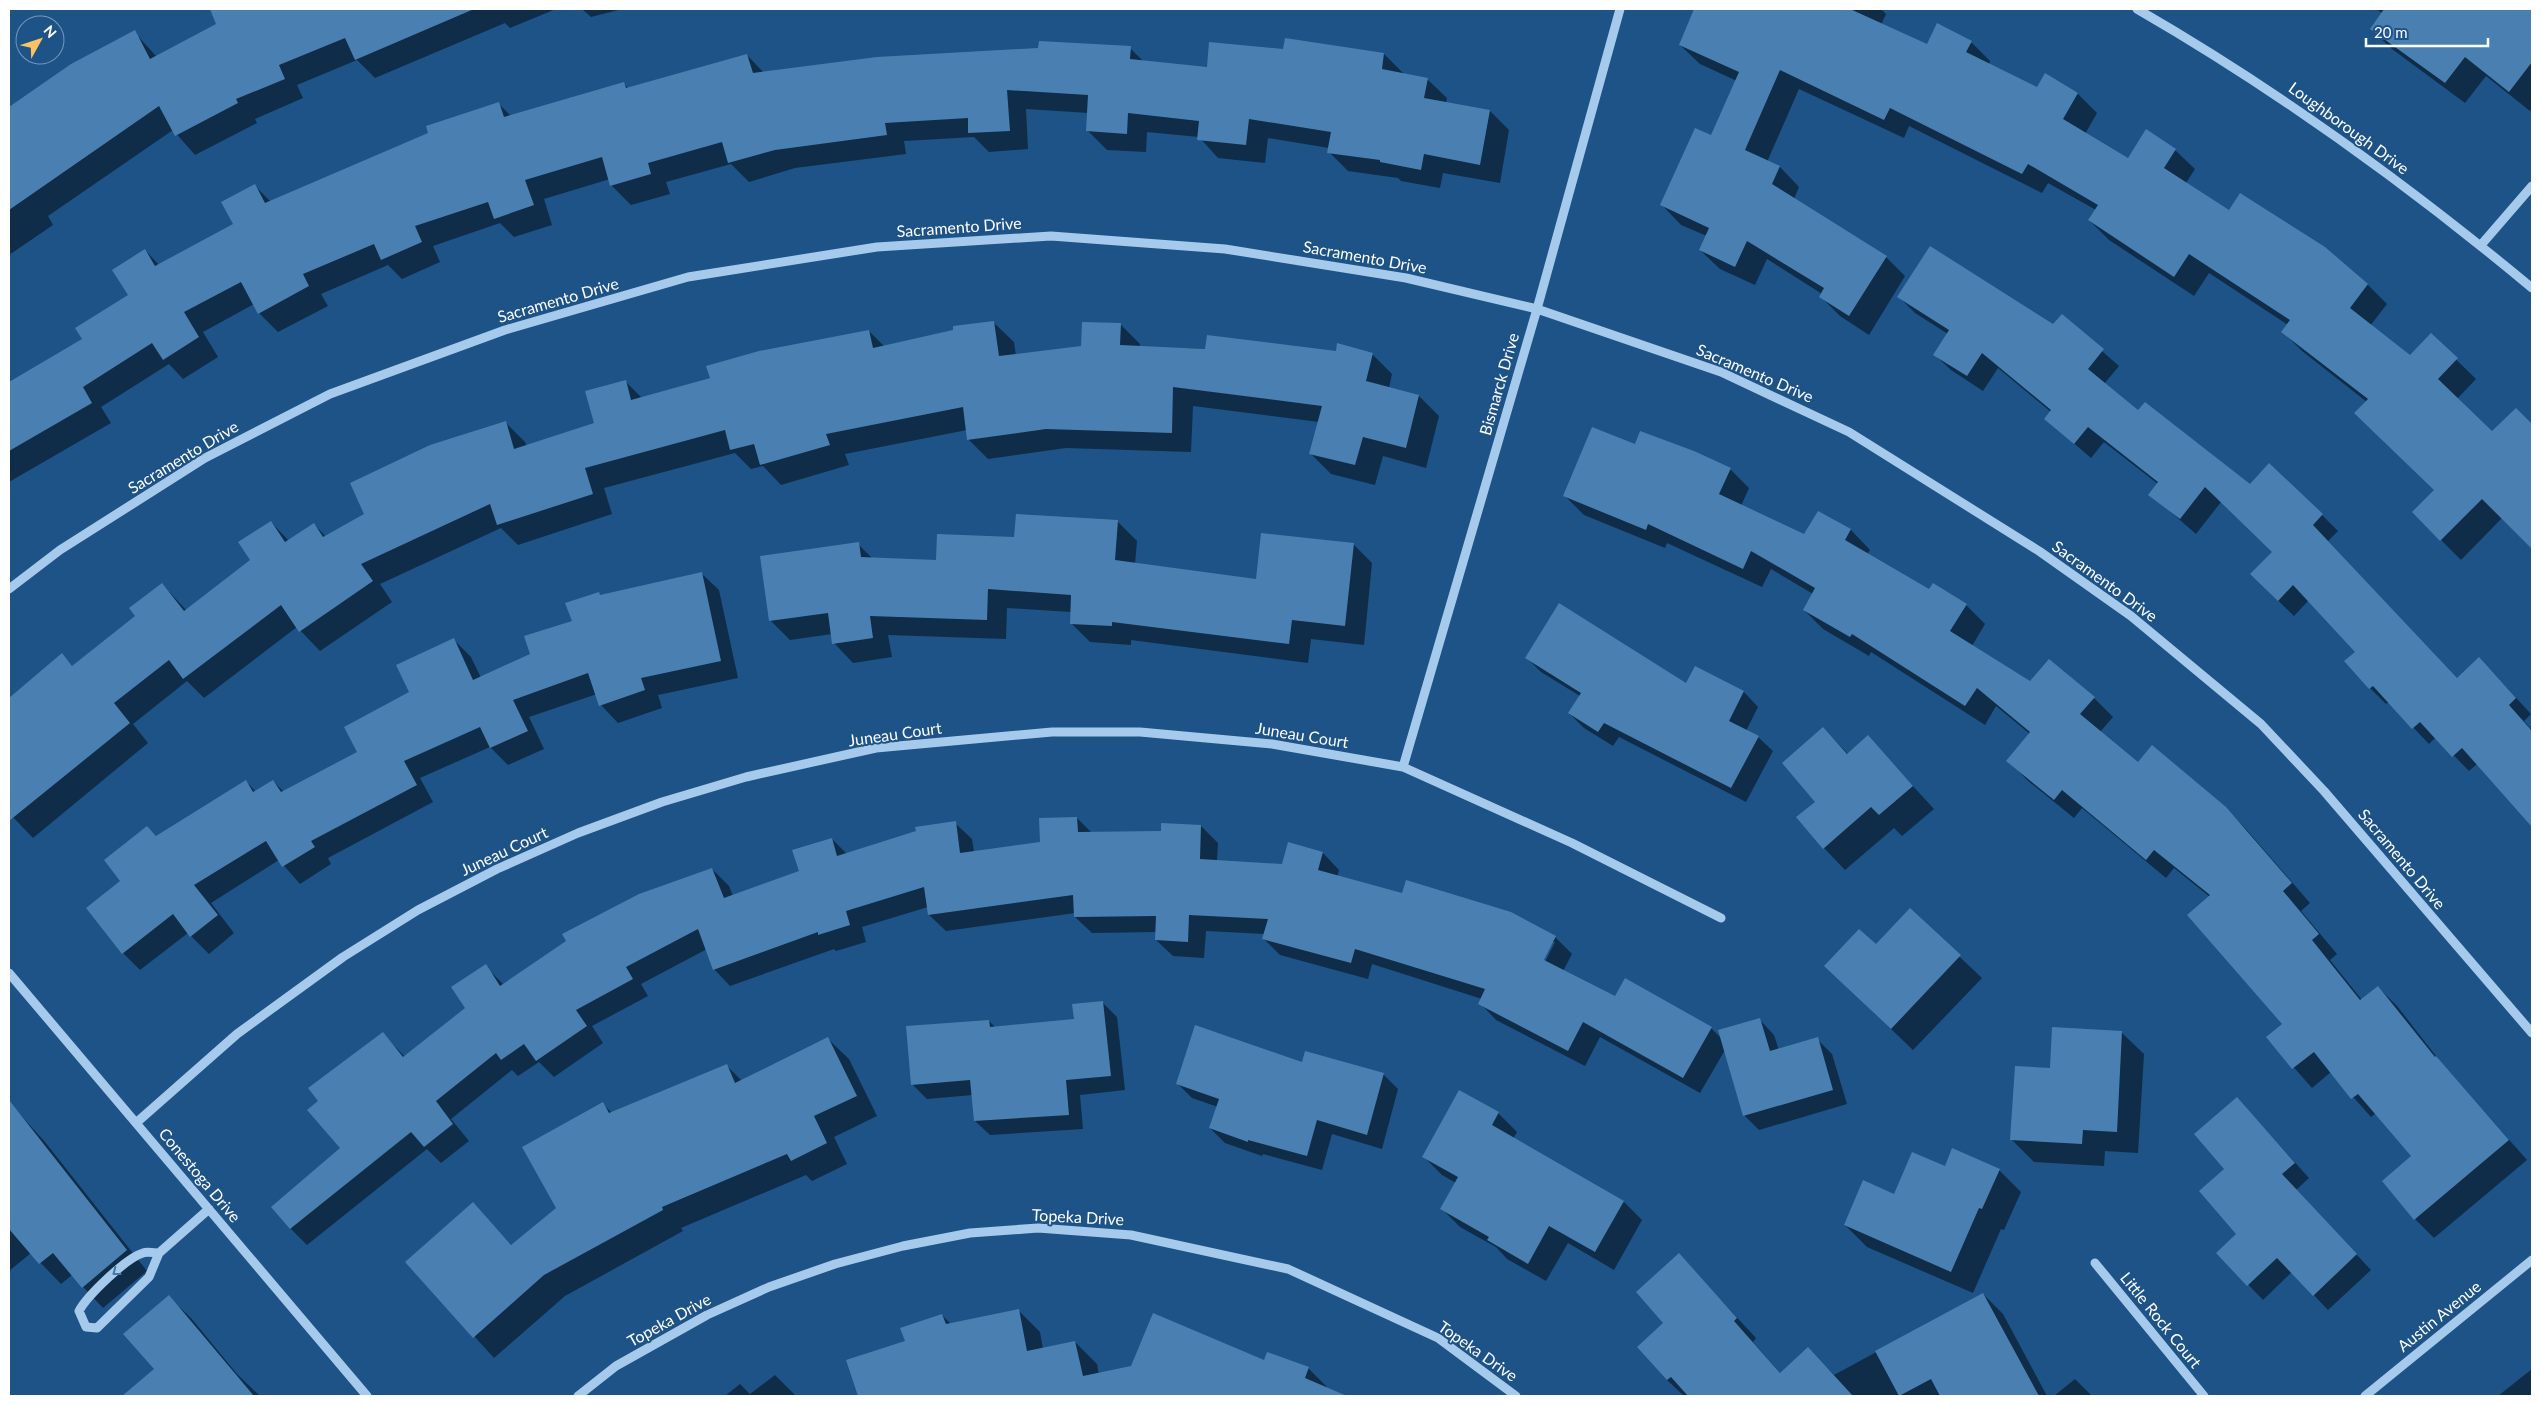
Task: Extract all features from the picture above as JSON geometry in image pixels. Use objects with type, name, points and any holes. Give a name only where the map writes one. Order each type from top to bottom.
[{"type":"street","name":"Bismarck Drive","points":[[1403,767],[1537,309],[1620,9]]},
{"type":"street","name":"Loughborough Drive","points":[[2137,9],[2275,93],[2370,159],[2532,288]]},
{"type":"street","points":[[2480,245],[2532,186]]},
{"type":"street","name":"Sacramento Drive","points":[[9,588],[60,550],[205,458],[330,394],[505,330],[688,277],[877,247],[1051,236],[1225,248],[1406,278],[1537,309],[1721,372],[1850,432],[2039,551],[2131,616],[2267,730],[2324,791],[2532,1033]]},
{"type":"street","name":"Juneau Court","points":[[136,1123],[237,1034],[343,957],[418,910],[497,869],[578,833],[662,802],[737,780],[876,748],[1052,732],[1140,732],[1272,744],[1403,767],[1572,843],[1721,918]]},
{"type":"street","name":"Conestoga Drive","points":[[9,974],[367,1396]]},
{"type":"street","points":[[159,1254],[143,1253],[114,1273],[86,1299],[79,1312],[86,1328],[97,1328],[149,1277],[159,1254],[209,1208]]},
{"type":"street","name":"Topeka Drive","points":[[578,1396],[616,1366],[707,1315],[769,1287],[835,1264],[903,1246],[970,1233],[1038,1228],[1130,1235],[1288,1269],[1438,1338],[1516,1396]]},
{"type":"street","name":"Austin Avenue","points":[[2366,1396],[2532,1260]]},
{"type":"street","name":"Little Rock Court","points":[[2095,1263],[2204,1396]]},
{"type":"building","points":[[210,9],[474,9],[355,60],[345,38],[279,65],[285,79],[236,99],[238,103],[175,136],[159,106],[9,210],[9,107],[71,64],[135,30],[150,59],[216,24]]},
{"type":"building","points":[[1694,9],[1850,9],[1927,44],[1937,23],[1972,41],[1966,52],[2037,87],[2045,73],[2078,93],[2063,119],[2128,158],[2146,129],[2176,149],[2164,168],[2229,210],[2240,193],[2325,247],[2368,284],[2350,308],[2410,355],[2431,333],[2458,358],[2438,379],[2492,431],[2516,408],[2532,424],[2532,549],[2482,499],[2440,541],[2412,512],[2434,490],[2354,413],[2368,399],[2281,332],[2290,320],[2189,254],[2174,277],[2088,220],[2098,205],[2028,164],[2022,174],[1890,108],[1884,120],[1780,70],[1745,150],[1780,166],[1772,184],[1887,256],[1849,316],[1819,297],[1824,288],[1747,241],[1735,267],[1699,250],[1709,228],[1660,205],[1695,128],[1711,135],[1739,72],[1679,45]]},
{"type":"building","points":[[2384,9],[2532,9],[2532,62],[2509,92],[2465,57],[2445,83],[2370,29]]},
{"type":"building","points":[[1285,38],[1384,53],[1382,69],[1428,78],[1424,98],[1490,110],[1480,165],[1424,154],[1421,170],[1380,162],[1380,160],[1327,153],[1331,132],[1249,119],[1246,145],[1197,140],[1199,121],[1128,113],[1127,134],[1086,131],[1088,95],[1007,90],[1010,131],[968,133],[968,118],[885,123],[887,135],[775,150],[728,163],[722,142],[648,163],[651,174],[610,186],[602,157],[525,180],[534,205],[494,219],[488,202],[415,226],[422,242],[381,260],[374,244],[303,274],[309,286],[258,314],[241,282],[184,312],[199,337],[163,360],[152,343],[83,387],[92,403],[9,451],[9,382],[82,339],[75,328],[128,295],[112,270],[145,249],[155,266],[233,224],[221,202],[255,184],[265,203],[428,133],[426,126],[499,102],[504,117],[624,82],[626,88],[747,54],[753,73],[877,57],[1038,48],[1039,41],[1131,46],[1130,59],[1207,67],[1209,42],[1283,49]]},
{"type":"building","points":[[1930,246],[2053,324],[2062,314],[2104,349],[2088,369],[2138,410],[2145,402],[2250,484],[2269,463],[2323,514],[2313,525],[2457,678],[2479,657],[2516,698],[2509,705],[2532,731],[2532,827],[2462,748],[2452,757],[2420,722],[2412,729],[2373,686],[2369,689],[2344,661],[2355,652],[2293,585],[2278,601],[2250,574],[2272,552],[2205,487],[2180,519],[2148,495],[2158,482],[2088,427],[2074,444],[2044,419],[2051,410],[1982,353],[1967,376],[1933,355],[1949,330],[1897,297]]},
{"type":"building","points":[[994,321],[999,356],[1081,346],[1082,322],[1121,323],[1120,345],[1205,349],[1207,335],[1336,351],[1337,343],[1373,353],[1366,381],[1419,395],[1406,448],[1363,437],[1355,465],[1309,454],[1322,406],[1173,387],[1172,433],[1046,429],[967,440],[963,407],[826,434],[830,445],[760,465],[754,444],[730,450],[725,430],[585,468],[593,494],[497,525],[490,504],[361,564],[373,581],[299,632],[281,605],[183,679],[169,660],[114,703],[130,723],[9,821],[9,698],[62,653],[72,666],[135,616],[129,608],[162,583],[184,611],[250,560],[238,542],[271,521],[285,542],[314,523],[323,537],[364,514],[350,483],[430,445],[506,421],[514,449],[594,423],[585,391],[626,380],[631,400],[710,378],[706,366],[759,351],[869,330],[873,348],[953,330],[953,326]]},
{"type":"building","points":[[1592,427],[1635,444],[1640,431],[1694,451],[1731,468],[1719,494],[1804,534],[1818,511],[1851,529],[1845,540],[1929,589],[1933,583],[1967,604],[1950,631],[2030,681],[2049,659],[2095,697],[2080,714],[2138,762],[2152,745],[2226,807],[2292,883],[2283,891],[2319,934],[2312,940],[2360,1000],[2378,986],[2435,1057],[2509,1140],[2414,1220],[2382,1181],[2411,1156],[2358,1094],[2351,1099],[2314,1052],[2292,1069],[2266,1037],[2282,1024],[2187,915],[2210,895],[2154,850],[2146,860],[2062,790],[2054,800],[2006,761],[2030,732],[1977,688],[1965,706],[1852,634],[1850,637],[1803,610],[1815,588],[1751,551],[1743,569],[1648,524],[1646,530],[1563,496]]},
{"type":"building","points":[[1016,514],[1118,520],[1115,560],[1256,579],[1261,533],[1354,543],[1345,626],[1292,620],[1289,644],[1112,622],[1112,626],[1070,624],[1071,595],[988,589],[987,620],[870,616],[873,638],[832,644],[828,613],[769,621],[760,556],[859,542],[861,557],[936,560],[937,534],[1014,537]]},
{"type":"building","points":[[702,572],[721,661],[641,678],[645,690],[599,706],[588,673],[513,700],[528,731],[490,748],[480,727],[404,761],[417,785],[311,841],[315,847],[282,867],[266,841],[194,885],[218,915],[190,937],[173,914],[122,954],[86,908],[120,881],[104,860],[147,826],[156,836],[246,780],[253,792],[273,780],[281,792],[357,752],[344,727],[409,692],[396,665],[454,638],[473,680],[530,654],[524,636],[572,621],[565,603],[599,592],[600,595]]},
{"type":"building","points":[[1559,603],[1686,683],[1695,666],[1744,691],[1729,721],[1759,736],[1731,788],[1604,723],[1598,732],[1568,713],[1581,693],[1525,658]]},
{"type":"building","points":[[1823,727],[1847,754],[1868,735],[1913,786],[1879,815],[1871,807],[1823,849],[1796,817],[1815,802],[1782,763]]},
{"type":"building","points":[[1077,817],[1078,832],[1161,831],[1161,823],[1201,825],[1200,859],[1282,864],[1288,842],[1323,852],[1318,870],[1402,893],[1406,880],[1511,912],[1556,936],[1544,960],[1615,996],[1625,978],[1712,1027],[1683,1078],[1583,1022],[1568,1051],[1478,1004],[1485,989],[1355,949],[1351,963],[1262,939],[1268,919],[1189,915],[1188,942],[1155,940],[1156,916],[1074,917],[1073,895],[928,915],[924,887],[846,911],[850,925],[818,935],[818,932],[713,970],[698,929],[626,967],[633,979],[576,1010],[587,1026],[536,1061],[524,1044],[501,1060],[496,1053],[436,1101],[453,1124],[424,1147],[411,1132],[290,1229],[271,1207],[340,1148],[307,1110],[318,1101],[308,1088],[383,1032],[403,1057],[465,1008],[451,987],[486,964],[500,986],[566,941],[562,934],[639,894],[712,868],[724,898],[799,871],[792,850],[832,838],[837,856],[916,831],[915,827],[956,821],[960,853],[1040,842],[1039,818]]},
{"type":"building","points":[[1910,908],[1961,955],[1891,1029],[1824,966],[1859,929],[1876,944]]},
{"type":"building","points":[[1103,1001],[1111,1076],[1066,1080],[1069,1115],[974,1121],[970,1080],[911,1085],[906,1026],[989,1020],[990,1027],[1074,1019],[1072,1004]]},
{"type":"building","points":[[1760,1018],[1770,1051],[1818,1037],[1833,1090],[1743,1116],[1718,1030]]},
{"type":"building","points":[[1195,1025],[1302,1062],[1305,1051],[1384,1073],[1367,1135],[1317,1120],[1307,1156],[1248,1140],[1248,1142],[1209,1128],[1219,1099],[1176,1084]]},
{"type":"building","points":[[2052,1027],[2122,1031],[2117,1132],[2083,1130],[2082,1144],[2010,1140],[2015,1066],[2050,1068]]},
{"type":"building","points":[[828,1037],[857,1096],[814,1116],[827,1143],[791,1161],[787,1154],[662,1207],[663,1210],[544,1275],[473,1338],[405,1262],[473,1202],[511,1245],[556,1208],[522,1147],[603,1102],[609,1113],[727,1064],[735,1083]]},
{"type":"building","points":[[1459,1090],[1499,1112],[1492,1125],[1624,1201],[1595,1252],[1549,1226],[1528,1264],[1487,1240],[1489,1237],[1440,1209],[1458,1177],[1422,1157]]},
{"type":"building","points":[[2237,1097],[2295,1163],[2282,1174],[2357,1254],[2313,1296],[2277,1258],[2247,1286],[2216,1253],[2236,1234],[2199,1191],[2224,1169],[2194,1134]]},
{"type":"building","points":[[9,1100],[127,1250],[82,1288],[53,1253],[39,1264],[9,1229]]},
{"type":"building","points":[[1952,1148],[2000,1169],[1982,1209],[1979,1208],[1951,1272],[1844,1225],[1863,1180],[1894,1194],[1912,1152],[1945,1166]]},
{"type":"building","points":[[1679,1253],[1737,1318],[1734,1321],[1780,1373],[1808,1347],[1853,1396],[1688,1396],[1671,1377],[1667,1380],[1637,1347],[1663,1323],[1636,1292]]},
{"type":"building","points":[[1983,1293],[2039,1396],[1940,1396],[1931,1379],[1899,1396],[1875,1351]]},
{"type":"building","points":[[169,1295],[254,1396],[122,1396],[154,1369],[123,1334]]},
{"type":"building","points":[[1019,1309],[1027,1351],[1075,1341],[1083,1376],[1131,1366],[1153,1313],[1264,1360],[1267,1352],[1309,1367],[1305,1378],[1347,1396],[858,1396],[846,1360],[905,1341],[900,1328],[942,1314],[946,1324]]}]
